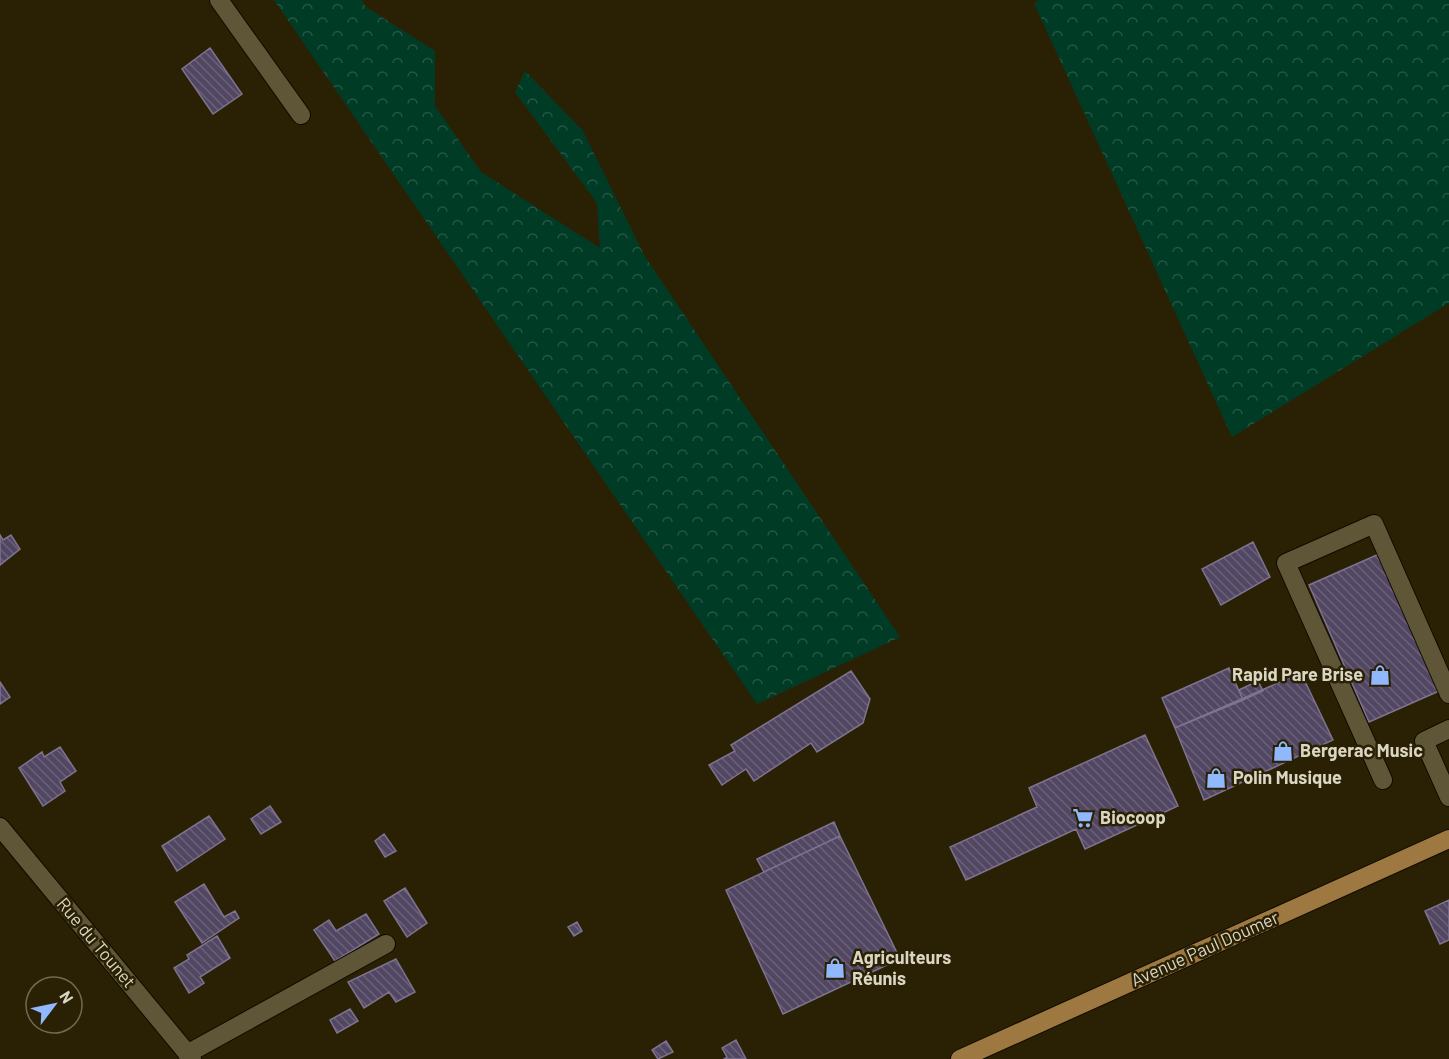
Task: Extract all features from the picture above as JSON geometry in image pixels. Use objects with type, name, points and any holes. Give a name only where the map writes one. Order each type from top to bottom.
[{"type":"main road","name":"Avenue Paul Doumer","points":[[960,1059],[1449,839]]},
{"type":"street","points":[[219,0],[301,115]]},
{"type":"street","points":[[1383,780],[1286,562],[1374,524],[1449,694]]},
{"type":"street","points":[[1449,729],[1424,741],[1449,797]]},
{"type":"street","name":"Rue du Tounet","points":[[0,827],[190,1056]]},
{"type":"street","points":[[190,1056],[386,944]]},
{"type":"green space","points":[[274,0],[362,0],[366,7],[435,51],[435,106],[481,172],[600,248],[597,203],[515,92],[525,71],[583,131],[644,255],[900,637],[757,704]]},
{"type":"green space","points":[[1040,0],[1449,0],[1449,303],[1232,437],[1034,3]]},
{"type":"building","points":[[210,48],[242,94],[213,114],[182,69]]},
{"type":"building","points":[[0,535],[3,540],[11,535],[20,549],[0,565]]},
{"type":"building","points":[[1253,542],[1270,577],[1221,605],[1202,569]]},
{"type":"building","points":[[1379,554],[1439,691],[1369,722],[1309,585]]},
{"type":"building","points":[[1229,668],[1243,700],[1175,728],[1162,698]]},
{"type":"building","points":[[851,671],[870,699],[863,723],[817,752],[811,743],[754,781],[746,769],[722,785],[709,765],[735,751],[731,745]]},
{"type":"building","points":[[1301,673],[1333,740],[1204,800],[1175,728]]},
{"type":"building","points":[[1258,681],[1263,691],[1243,700],[1239,690]]},
{"type":"building","points":[[0,682],[10,697],[0,704]]},
{"type":"building","name":"Biocoop","points":[[1145,735],[1178,806],[1085,849],[1076,829],[966,880],[950,847],[1037,807],[1029,788]]},
{"type":"building","points":[[60,747],[76,771],[60,782],[65,791],[43,806],[19,768],[42,752],[44,757]]},
{"type":"building","points":[[270,806],[281,822],[261,834],[251,819]]},
{"type":"building","points":[[209,816],[225,839],[177,871],[162,846]]},
{"type":"building","points":[[834,822],[840,836],[764,872],[757,859]]},
{"type":"building","points":[[384,834],[396,851],[385,857],[375,841]]},
{"type":"building","points":[[840,836],[900,959],[783,1014],[726,890]]},
{"type":"building","points":[[204,884],[224,917],[235,911],[239,918],[202,943],[175,902]]},
{"type":"building","points":[[405,888],[427,923],[407,937],[384,901]]},
{"type":"building","points":[[1449,900],[1449,940],[1440,944],[1425,911]]},
{"type":"building","points":[[366,914],[379,934],[335,961],[314,930],[329,920],[336,931]]},
{"type":"building","points":[[577,922],[582,931],[574,936],[568,927]]},
{"type":"building","points":[[217,936],[230,958],[200,977],[204,983],[189,993],[174,968],[189,959],[187,955]]},
{"type":"building","points":[[396,959],[415,992],[396,1002],[389,992],[364,1008],[348,982]]},
{"type":"building","points":[[350,1009],[358,1021],[337,1033],[330,1020]]},
{"type":"building","points":[[736,1040],[746,1059],[724,1059],[727,1057],[722,1048]]},
{"type":"building","points":[[666,1041],[673,1052],[658,1059],[652,1050]]},
{"type":"place","name":"Rapid Pare Brise","points":[[1380,675]]},
{"type":"place","name":"Bergerac Music","points":[[1283,751]]},
{"type":"place","name":"Polin Musique","points":[[1216,778]]},
{"type":"place","name":"Biocoop","points":[[1083,818]]},
{"type":"place","name":"Agriculteurs Réunis","points":[[835,968]]}]
